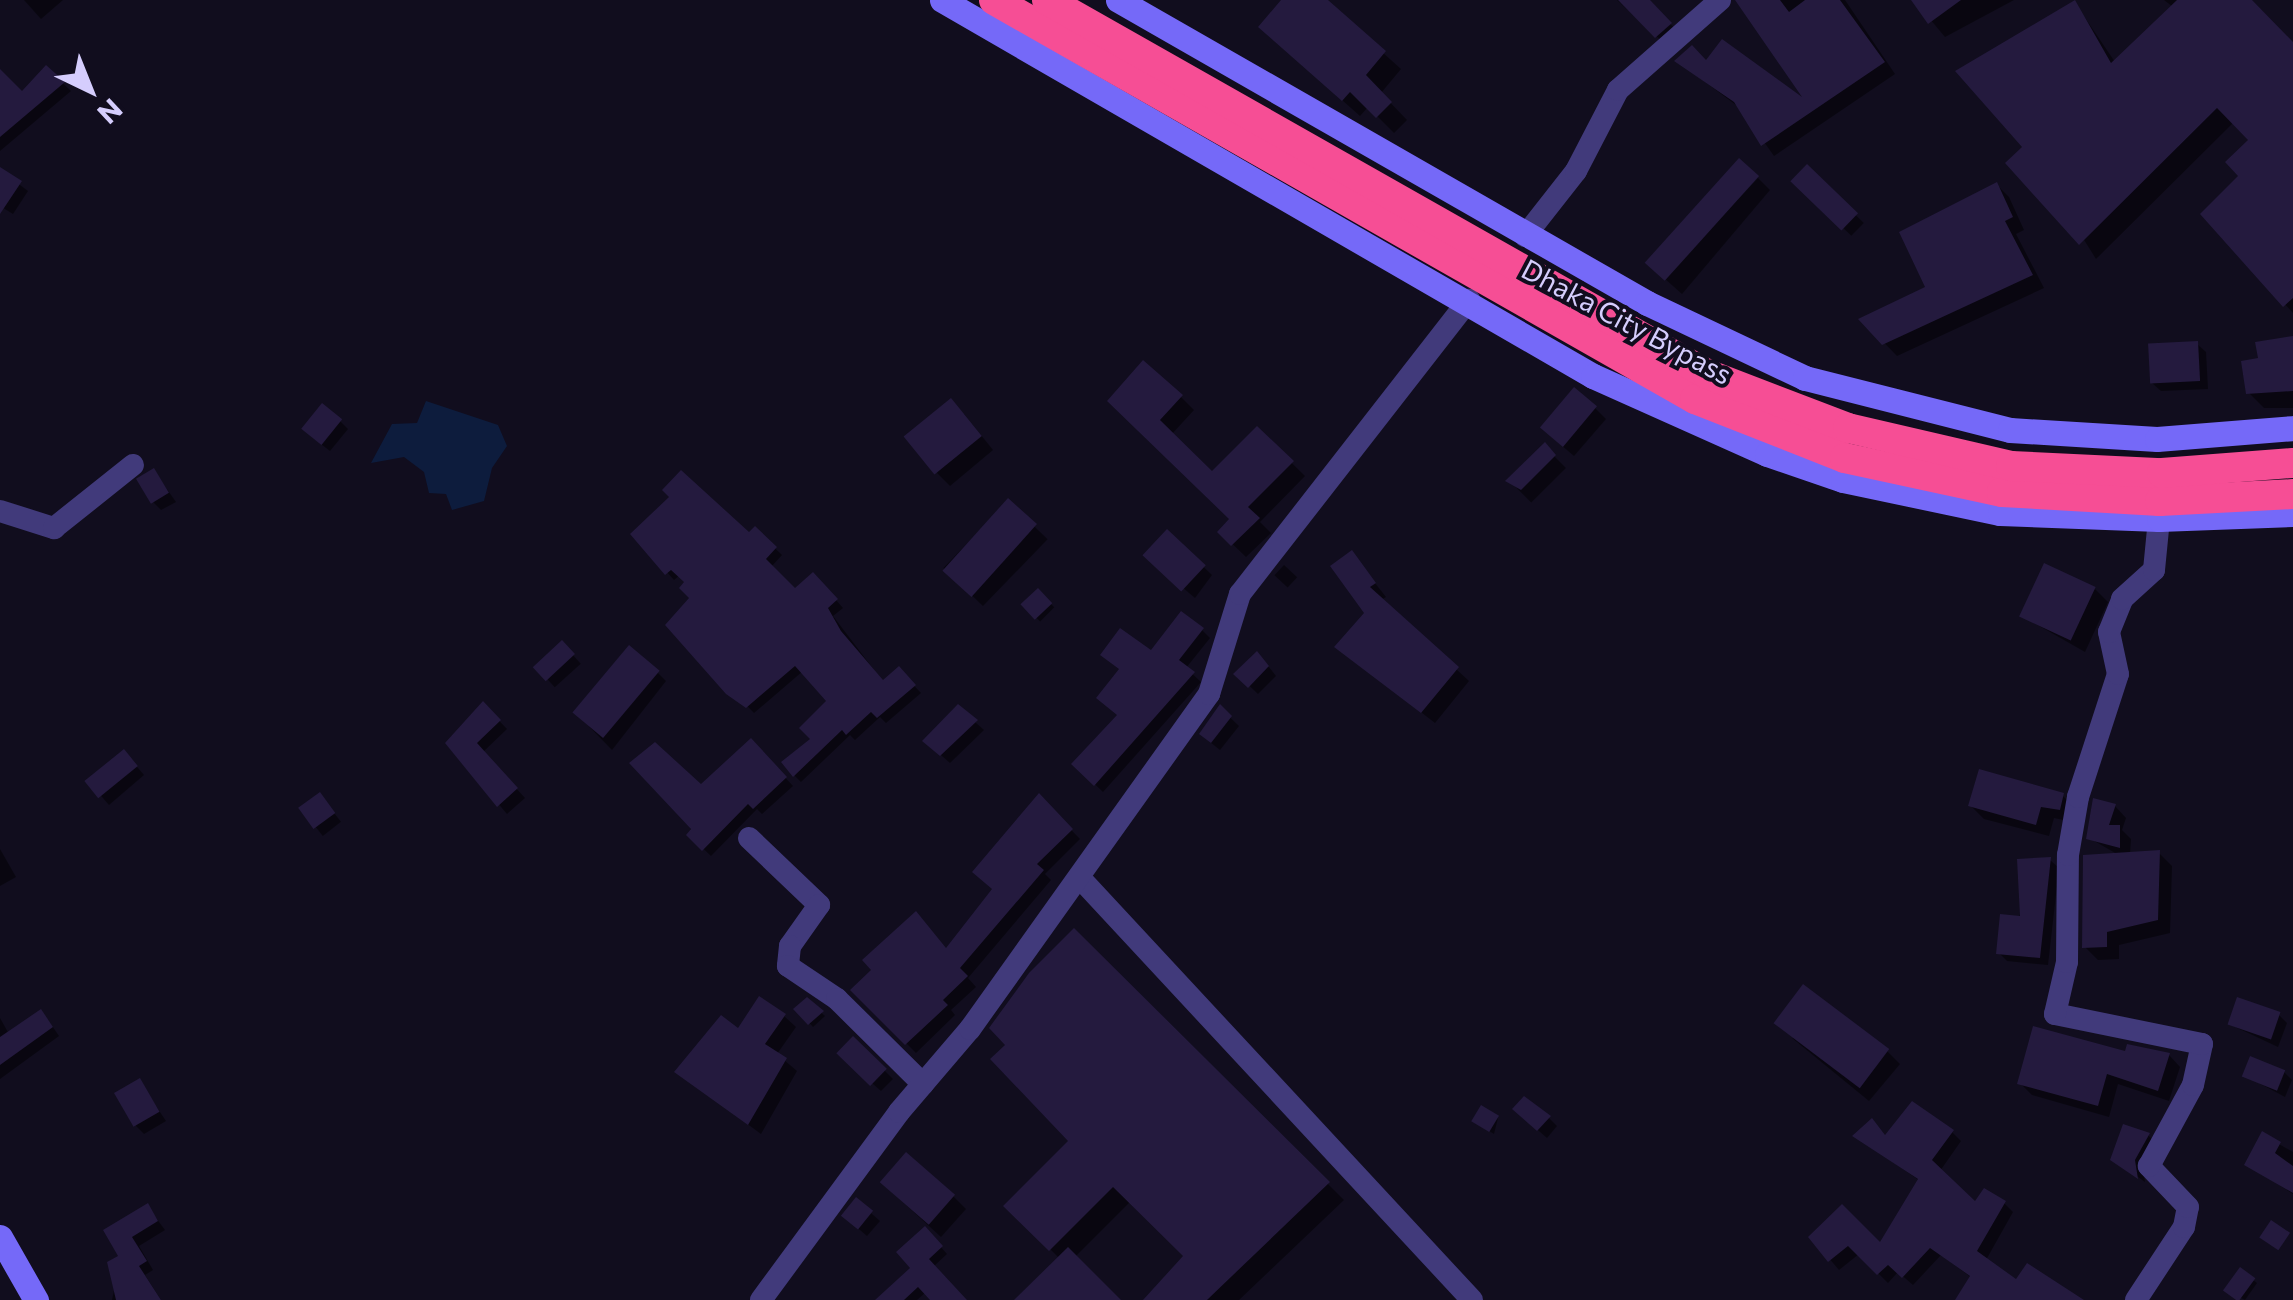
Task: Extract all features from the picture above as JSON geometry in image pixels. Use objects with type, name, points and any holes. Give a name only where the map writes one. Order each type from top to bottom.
[{"type":"highway","name":"Dhaka City Bypass","points":[[994,0],[1695,399],[1844,458],[2002,492],[2070,498],[2160,501],[2293,494]]},
{"type":"highway","name":"Dhaka City Bypass","points":[[1046,0],[1707,374],[1848,428],[2011,466],[2162,473],[2293,462]]},
{"type":"main road","points":[[942,0],[1679,420],[1843,480],[2000,513],[2159,519],[2293,514]]},
{"type":"main road","points":[[1118,0],[1525,236],[1735,349],[1805,378],[1944,418],[2100,439],[2219,438],[2293,428]]},
{"type":"main road","points":[[0,1237],[36,1300]]},
{"type":"street","points":[[1525,236],[1576,172],[1618,90],[1720,0]]},
{"type":"street","points":[[761,1300],[1080,878],[1209,694],[1240,594],[1469,300]]},
{"type":"street","points":[[0,511],[54,528],[133,464]]},
{"type":"street","points":[[2136,1300],[2184,1227],[2188,1207],[2149,1166],[2193,1085],[2202,1044],[2055,1014],[2067,962],[2068,854],[2078,797],[2118,674],[2109,632],[2122,599],[2154,570],[2159,519]]},
{"type":"street","points":[[749,838],[818,905],[790,946],[788,966],[837,999],[923,1084]]},
{"type":"street","points":[[1080,878],[1472,1300]]},
{"type":"water","points":[[426,401],[498,425],[507,446],[492,468],[484,501],[452,510],[446,494],[429,493],[424,472],[404,457],[371,463],[392,424],[417,423]]},
{"type":"building","points":[[1281,0],[1328,0],[1386,51],[1366,75],[1392,102],[1376,118],[1350,92],[1342,101],[1258,27]]},
{"type":"building","points":[[1618,0],[1650,0],[1672,23],[1655,38]]},
{"type":"building","points":[[1735,0],[1780,0],[1789,12],[1805,0],[1840,0],[1885,62],[1761,146],[1734,102],[1674,61],[1692,45],[1706,60],[1722,39],[1802,97]]},
{"type":"building","points":[[1911,0],[1961,0],[1928,24]]},
{"type":"building","points":[[2075,0],[2111,63],[2177,0],[2252,0],[2293,42],[2293,298],[2283,307],[2200,214],[2238,176],[2225,162],[2248,140],[2217,108],[2079,245],[2005,163],[2022,147],[1955,71]]},
{"type":"building","points":[[46,65],[65,82],[0,137],[0,69],[22,91]]},
{"type":"building","points":[[1739,158],[1759,176],[1665,281],[1645,263]]},
{"type":"building","points":[[1807,164],[1858,213],[1841,231],[1790,181]]},
{"type":"building","points":[[0,167],[22,181],[0,214]]},
{"type":"building","points":[[1997,182],[2013,217],[2005,221],[2033,275],[1882,345],[1858,319],[1925,287],[1899,232]]},
{"type":"building","points":[[2293,336],[2293,391],[2246,394],[2241,361],[2258,358],[2255,342]]},
{"type":"building","points":[[2198,341],[2200,381],[2150,384],[2148,344]]},
{"type":"building","points":[[1143,360],[1183,395],[1160,420],[1212,471],[1257,426],[1294,461],[1248,507],[1260,518],[1231,546],[1217,532],[1229,519],[1107,401]]},
{"type":"building","points":[[1574,387],[1597,406],[1563,447],[1540,428]]},
{"type":"building","points":[[951,398],[982,436],[934,474],[904,436]]},
{"type":"building","points":[[322,403],[342,419],[321,445],[301,429]]},
{"type":"building","points":[[1545,442],[1556,455],[1521,490],[1505,481]]},
{"type":"building","points":[[154,468],[169,493],[151,504],[136,479]]},
{"type":"building","points":[[681,470],[749,532],[755,526],[777,547],[766,559],[795,588],[813,572],[838,599],[828,608],[841,631],[883,680],[899,666],[916,685],[877,718],[871,712],[846,735],[842,730],[793,777],[781,762],[810,739],[799,728],[826,701],[795,666],[746,708],[726,694],[665,625],[689,598],[679,588],[684,582],[671,570],[665,575],[630,534],[669,497],[662,490]]},
{"type":"building","points":[[1008,498],[1037,524],[971,597],[942,571]]},
{"type":"building","points":[[1167,529],[1206,565],[1181,591],[1142,555]]},
{"type":"building","points":[[1352,550],[1376,583],[1370,587],[1459,667],[1421,713],[1334,647],[1364,613],[1330,566]]},
{"type":"building","points":[[2044,563],[2096,587],[2071,641],[2019,616]]},
{"type":"building","points":[[1038,588],[1052,603],[1035,620],[1020,604]]},
{"type":"building","points":[[1181,611],[1204,628],[1179,660],[1195,672],[1094,786],[1071,764],[1117,715],[1096,698],[1119,669],[1100,655],[1120,628],[1151,650]]},
{"type":"building","points":[[562,640],[575,654],[546,681],[533,667]]},
{"type":"building","points":[[629,645],[660,671],[603,738],[572,712]]},
{"type":"building","points":[[1257,651],[1269,666],[1248,688],[1233,674]]},
{"type":"building","points":[[483,701],[501,720],[477,743],[518,788],[497,807],[445,743]]},
{"type":"building","points":[[958,704],[978,720],[940,756],[922,741]]},
{"type":"building","points":[[1220,704],[1232,716],[1211,743],[1199,734]]},
{"type":"building","points":[[751,738],[787,777],[753,809],[748,804],[702,851],[686,835],[691,829],[629,763],[655,742],[701,784]]},
{"type":"building","points":[[124,749],[138,766],[98,798],[84,781]]},
{"type":"building","points":[[1979,769],[2064,793],[2060,810],[2041,807],[2036,825],[1968,806]]},
{"type":"building","points":[[320,792],[335,813],[313,829],[298,808]]},
{"type":"building","points":[[1039,793],[1073,829],[1037,864],[1044,870],[960,968],[968,976],[943,1000],[948,1005],[905,1045],[850,990],[871,970],[862,960],[916,911],[946,948],[992,889],[972,872]]},
{"type":"building","points":[[2093,798],[2116,804],[2109,825],[2120,825],[2120,848],[2086,839]]},
{"type":"building","points":[[2160,850],[2158,920],[2107,932],[2107,947],[2082,948],[2083,855]]},
{"type":"building","points":[[2051,857],[2040,958],[1996,954],[2000,914],[2020,916],[2017,859]]},
{"type":"building","points":[[1074,928],[1330,1182],[1207,1300],[1143,1300],[1183,1256],[1113,1187],[1049,1251],[1003,1206],[1068,1141],[990,1059],[1005,1045],[989,1028],[1029,973]]},
{"type":"building","points":[[1803,984],[1889,1049],[1860,1088],[1774,1023]]},
{"type":"building","points":[[759,996],[786,1014],[765,1044],[787,1058],[748,1125],[674,1072],[721,1015],[738,1028]]},
{"type":"building","points":[[807,997],[824,1011],[808,1025],[793,1009]]},
{"type":"building","points":[[2237,997],[2280,1012],[2271,1039],[2228,1024]]},
{"type":"building","points":[[41,1009],[53,1027],[0,1065],[0,1037]]},
{"type":"building","points":[[2033,1026],[2125,1051],[2127,1044],[2170,1053],[2158,1091],[2107,1074],[2098,1106],[2017,1084]]},
{"type":"building","points":[[853,1036],[887,1069],[870,1086],[836,1053]]},
{"type":"building","points":[[2250,1056],[2285,1070],[2277,1091],[2242,1076]]},
{"type":"building","points":[[140,1078],[160,1112],[134,1127],[114,1093]]},
{"type":"building","points":[[1524,1096],[1551,1116],[1537,1131],[1512,1109]]},
{"type":"building","points":[[1912,1101],[1954,1130],[1932,1160],[1975,1201],[1984,1188],[2006,1201],[1977,1251],[2016,1279],[2027,1263],[2084,1300],[1955,1300],[1970,1276],[1930,1248],[1902,1278],[1888,1265],[1877,1275],[1848,1246],[1828,1262],[1808,1237],[1842,1204],[1880,1242],[1918,1179],[1852,1136],[1872,1118],[1885,1135]]},
{"type":"building","points":[[1481,1105],[1499,1116],[1489,1132],[1471,1121]]},
{"type":"building","points":[[2123,1124],[2150,1133],[2135,1160],[2138,1179],[2110,1160]]},
{"type":"building","points":[[2262,1131],[2281,1142],[2275,1153],[2293,1166],[2293,1193],[2244,1165]]},
{"type":"building","points":[[906,1152],[955,1195],[929,1225],[880,1182]]},
{"type":"building","points":[[856,1197],[873,1211],[858,1229],[841,1216]]},
{"type":"building","points":[[148,1203],[158,1221],[132,1237],[147,1261],[139,1266],[161,1300],[116,1300],[107,1262],[118,1256],[103,1230]]},
{"type":"building","points":[[2271,1220],[2290,1233],[2278,1250],[2259,1237]]},
{"type":"building","points":[[925,1226],[943,1246],[929,1259],[967,1300],[930,1300],[918,1287],[904,1300],[875,1300],[910,1268],[896,1252]]},
{"type":"building","points":[[1068,1247],[1121,1300],[1014,1300]]},
{"type":"building","points":[[2240,1267],[2255,1278],[2240,1300],[2223,1290]]}]
